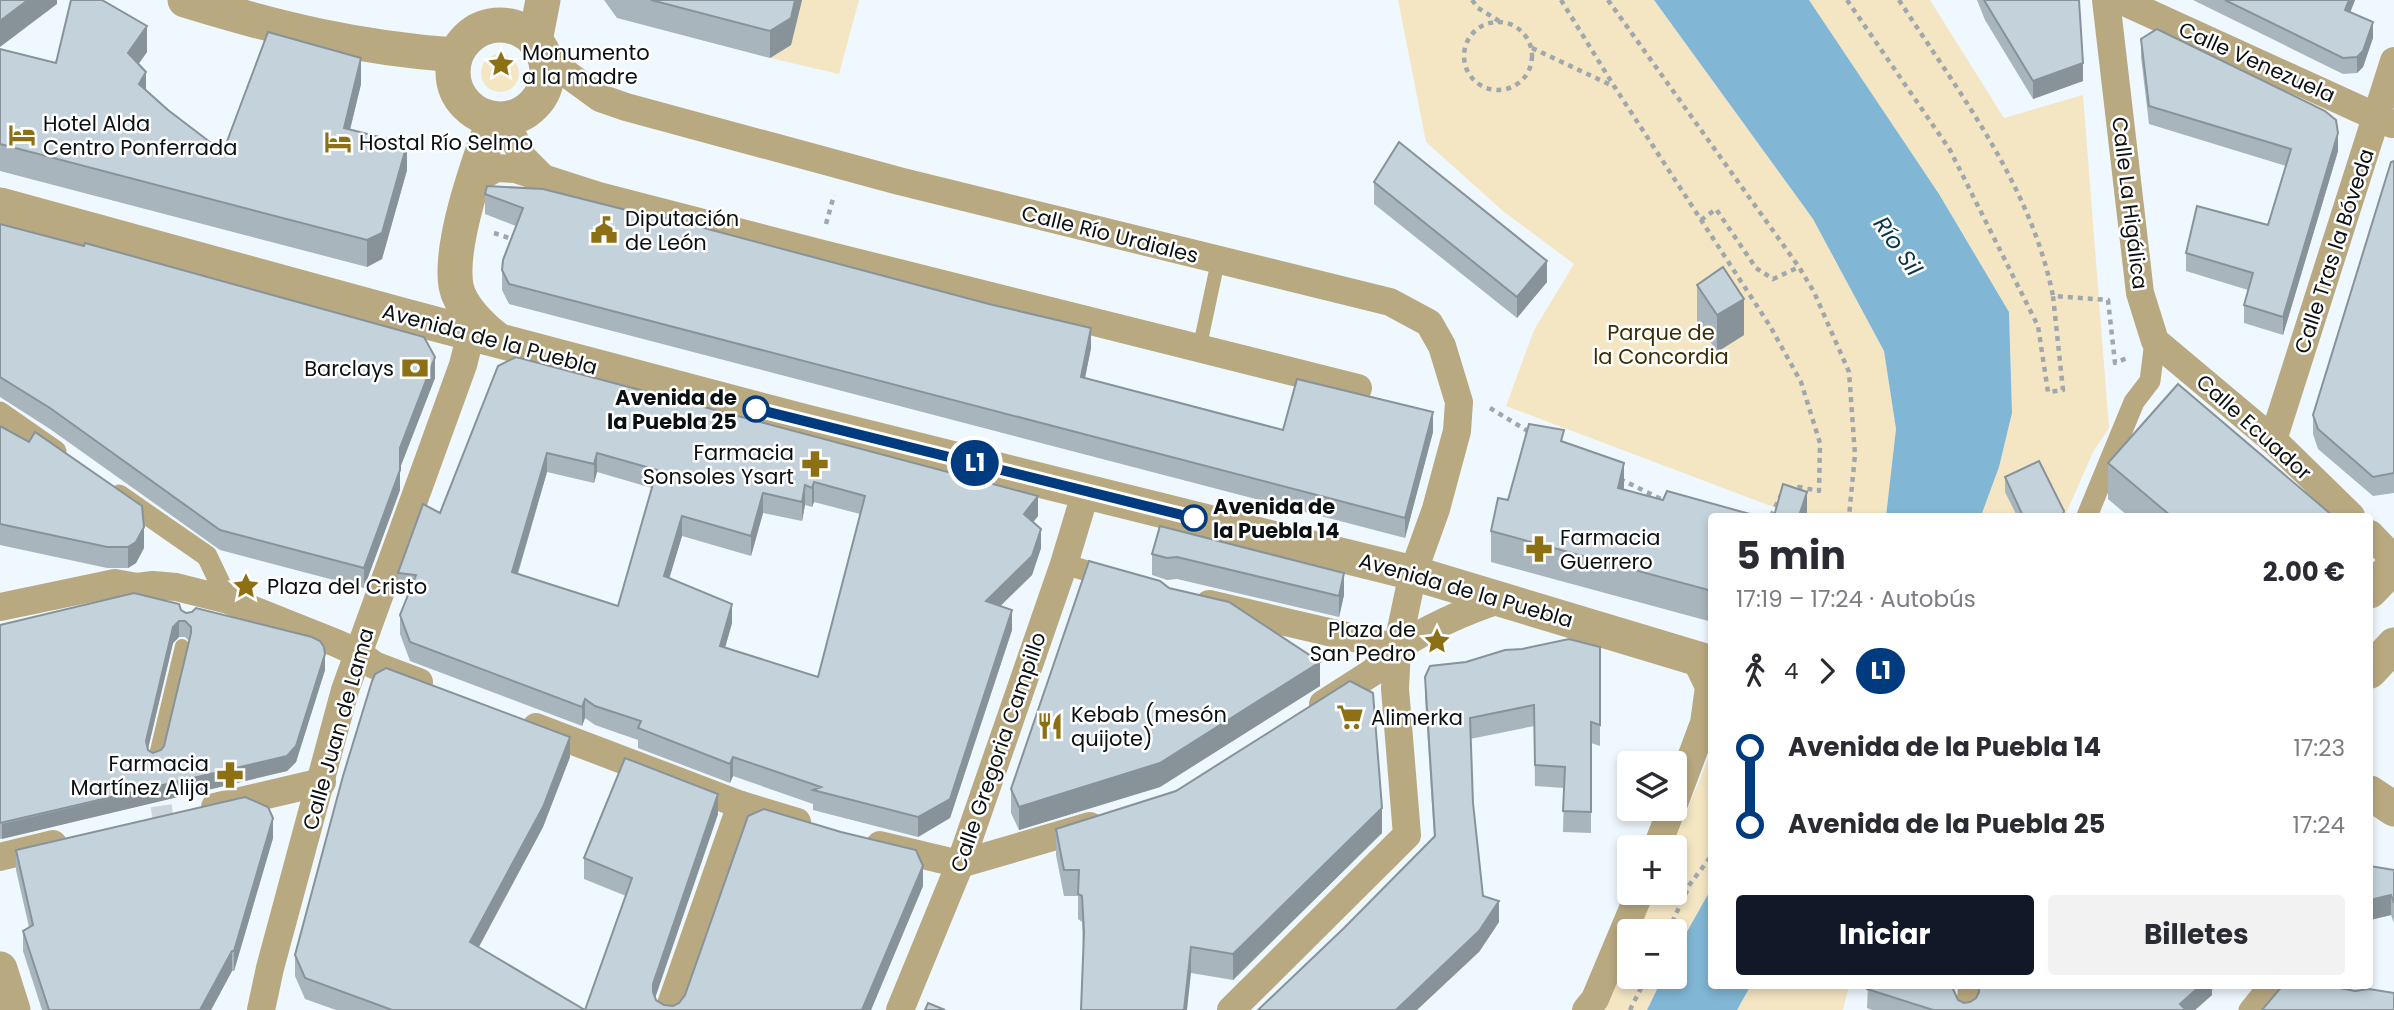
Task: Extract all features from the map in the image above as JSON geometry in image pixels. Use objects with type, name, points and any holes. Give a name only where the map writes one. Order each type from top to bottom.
[{"type":"street","points":[[185,0],[270,26],[335,41],[398,51],[455,55]]},
{"type":"street","points":[[488,114],[463,221],[455,270],[457,289],[467,308],[485,331],[474,334],[436,307],[432,285],[436,247],[467,122],[488,114],[517,116],[528,110],[544,89],[547,76],[540,49],[543,0]]},
{"type":"street","name":"Calle La Higálica","points":[[2088,513],[2134,402],[2150,381],[2155,341],[2140,293],[2106,0]]},
{"type":"street","name":"Calle Venezuela","points":[[2120,0],[2385,121]]},
{"type":"street","points":[[540,49],[524,32],[510,26],[496,25],[486,14],[455,55],[453,79],[458,94],[488,114],[523,159],[544,179]]},
{"type":"street","name":"Calle Río Urdiales","points":[[540,49],[600,98],[626,107],[842,166],[1390,302],[1429,324],[1445,353],[1460,402],[1450,464],[1413,573],[1397,648],[1395,689],[1407,835],[1231,1010]]},
{"type":"street","name":"Calle Tras la Bóveda","points":[[2273,440],[2385,121],[2394,61]]},
{"type":"street","points":[[477,166],[515,169],[599,196],[818,253],[1358,387]]},
{"type":"street","name":"Avenida de la Puebla","points":[[0,205],[810,423],[1413,573],[1703,660]]},
{"type":"street","name":"Calle Juan de Lama","points":[[260,1010],[345,690],[474,334]]},
{"type":"street","name":"Calle Ecuador","points":[[2155,341],[2273,440],[2348,513]]},
{"type":"street","points":[[0,412],[71,461]]},
{"type":"street","points":[[105,485],[206,556],[228,600]]},
{"type":"street","name":"Calle Gregoria Campillo","points":[[900,1010],[960,864],[1064,565],[1086,491]]},
{"type":"street","points":[[2373,537],[2394,559]]},
{"type":"street","points":[[1064,565],[1136,585]]},
{"type":"street","points":[[2373,588],[2394,566]]},
{"type":"street","points":[[0,607],[115,583],[138,587],[176,587],[192,598],[228,600],[358,653],[374,665],[438,690]]},
{"type":"street","points":[[1186,598],[1397,648]]},
{"type":"street","points":[[1304,716],[1373,672],[1397,648],[1420,633],[1459,613],[1502,599]]},
{"type":"street","points":[[2373,668],[2394,645]]},
{"type":"street","points":[[1703,660],[1708,682]]},
{"type":"street","points":[[1687,769],[1704,723],[1708,694]]},
{"type":"street","points":[[514,719],[741,806],[820,830]]},
{"type":"street","points":[[189,813],[322,782]]},
{"type":"street","points":[[2373,795],[2394,809]]},
{"type":"street","points":[[669,1010],[741,806]]},
{"type":"street","points":[[859,840],[960,864],[1115,818]]},
{"type":"street","points":[[2373,823],[2394,826]]},
{"type":"street","points":[[0,856],[82,838]]},
{"type":"street","points":[[1586,1010],[1595,999],[1635,905]]},
{"type":"street","points":[[0,969],[13,1010]]},
{"type":"street","points":[[1966,1010],[1969,989]]},
{"type":"street","points":[[2249,1010],[2266,989]]},
{"type":"lane","points":[[1199,349],[1218,261]]},
{"type":"lane","points":[[155,759],[182,646]]},
{"type":"path","points":[[1472,0],[1478,8],[1500,22]]},
{"type":"path","points":[[1562,0],[1614,86],[1770,326],[1801,382],[1820,443],[1819,491],[1799,487],[1782,492],[1772,513]]},
{"type":"path","points":[[1608,0],[1799,267],[1814,292],[1849,372],[1855,455],[1849,513]]},
{"type":"path","points":[[1847,0],[1950,150],[2038,326],[2048,392],[2063,390],[2053,296],[2027,214],[1994,144],[1899,0]]},
{"type":"path","points":[[1500,22],[1511,24],[1520,30],[1531,47],[1532,61],[1522,80],[1512,87],[1490,90],[1471,78],[1465,68],[1465,46],[1478,28],[1488,23],[1500,22]]},
{"type":"path","points":[[1531,47],[1614,86]]},
{"type":"path","points":[[818,253],[842,166]]},
{"type":"path","points":[[1701,220],[1716,209],[1756,268],[1773,279],[1799,267]]},
{"type":"path","points":[[463,221],[526,244]]},
{"type":"path","points":[[2053,296],[2108,300],[2115,363]]},
{"type":"path","points":[[1490,408],[1534,434]]},
{"type":"path","points":[[1613,476],[1670,503]]},
{"type":"path","points":[[1674,919],[1690,884],[1708,860]]},
{"type":"path","points":[[1630,1010],[1640,989]]},
{"type":"green space","points":[[802,0],[859,0],[839,74],[770,58],[791,45]]},
{"type":"green space","name":"Parque de la Concordia","points":[[1398,0],[1654,0],[1813,219],[1884,351],[1896,429],[1886,513],[1789,513],[1506,406],[1534,330],[1574,264],[1504,212],[1426,142]]},
{"type":"green space","points":[[1809,0],[1930,0],[2004,118],[2083,95],[2109,428],[2093,452],[2066,513],[1982,513],[1999,467],[2012,413],[2009,312],[1939,194]]},
{"type":"green space","points":[[500,54],[513,60],[519,73],[513,86],[500,92],[487,86],[481,73],[487,60]]},
{"type":"green space","points":[[1708,759],[1708,894],[1687,932],[1687,919],[1641,919],[1648,905],[1687,905],[1687,835],[1677,835],[1683,821],[1687,821],[1687,810]]},
{"type":"green space","points":[[1617,977],[1617,989],[1657,989],[1647,1010],[1603,1010]]},
{"type":"green space","points":[[1749,989],[1848,989],[1843,1010],[1737,1010]]},
{"type":"water","name":"Río Sil","points":[[1654,0],[1809,0],[1939,194],[2009,312],[2012,413],[1999,467],[1982,513],[1886,513],[1896,429],[1884,351],[1813,219]]},
{"type":"water","points":[[1708,894],[1708,989],[1749,989],[1737,1010],[1647,1010],[1657,989],[1687,989],[1687,932]]},
{"type":"building","points":[[0,0],[28,0],[0,21]]},
{"type":"building","points":[[71,0],[102,0],[147,26],[128,53],[146,72],[139,84],[223,152],[268,32],[361,58],[344,128],[407,144],[382,233],[367,240],[0,144],[0,49],[56,63]]},
{"type":"building","points":[[651,0],[795,0],[791,18],[770,31]]},
{"type":"building","points":[[1984,0],[2079,0],[2083,63],[2033,81]]},
{"type":"building","points":[[2225,0],[2349,0],[2345,10],[2373,22],[2363,51],[2357,57],[2343,58]]},
{"type":"building","points":[[2157,29],[2325,111],[2336,120],[2338,133],[2283,317],[2244,305],[2253,273],[2186,253],[2197,206],[2268,225],[2291,149],[2149,106],[2141,39]]},
{"type":"building","points":[[1399,142],[1547,261],[1517,297],[1374,182]]},
{"type":"building","points":[[2394,161],[2394,473],[2373,477],[2318,429],[2313,415],[2391,162]]},
{"type":"building","points":[[487,186],[543,189],[658,218],[659,216],[989,304],[1091,328],[1081,377],[1283,430],[1297,379],[1433,412],[1405,518],[509,284],[502,270],[503,260],[523,208],[485,194]]},
{"type":"building","points":[[0,224],[84,246],[85,243],[424,337],[435,357],[400,448],[400,470],[364,568],[220,530],[50,408],[0,377]]},
{"type":"building","points":[[1723,267],[1744,299],[1717,315],[1697,285]]},
{"type":"building","points":[[516,357],[1038,496],[1024,514],[1041,529],[1032,556],[986,601],[1012,610],[950,799],[918,817],[813,790],[821,787],[733,757],[730,764],[638,728],[641,721],[595,706],[585,699],[582,707],[410,642],[400,615],[416,575],[398,573],[423,504],[440,513],[498,366]],"holes":[[[547,453],[594,464],[597,453],[657,470],[618,606],[512,572]],[[814,482],[865,496],[818,677],[720,646],[732,604],[664,576],[682,516],[751,536],[763,493],[802,502],[805,485],[812,488]]]},
{"type":"building","points":[[2178,384],[2329,513],[2167,513],[2108,463]]},
{"type":"building","points":[[1529,424],[1564,430],[1561,441],[1624,463],[1618,488],[1663,500],[1667,491],[1746,513],[1708,513],[1708,590],[1491,531],[1498,498],[1508,500]]},
{"type":"building","points":[[0,426],[29,442],[35,432],[142,506],[144,527],[136,542],[128,547],[107,547],[0,524]]},
{"type":"building","points":[[2039,461],[2064,513],[2022,513],[2005,477]]},
{"type":"building","points":[[1783,484],[1807,492],[1800,513],[1775,513]]},
{"type":"building","points":[[1160,526],[1344,573],[1339,596],[1177,557],[1167,558],[1152,554]]},
{"type":"building","points":[[1089,561],[1160,581],[1169,588],[1229,602],[1320,662],[1160,763],[1019,807],[1011,789]]},
{"type":"building","points":[[134,593],[179,604],[181,610],[186,613],[196,608],[312,637],[320,641],[325,654],[296,746],[287,756],[0,823],[0,625]],"holes":[[[179,621],[185,621],[191,627],[191,633],[164,746],[153,753],[148,750],[146,741],[173,627]]]},
{"type":"building","points":[[1569,639],[1600,647],[1600,725],[1591,722],[1591,812],[1563,811],[1565,767],[1535,765],[1534,705],[1470,718],[1473,803],[1483,896],[1499,901],[1479,931],[1396,1010],[1258,1010],[1435,836],[1425,677],[1430,666],[1466,662],[1505,650]]},
{"type":"building","points":[[386,668],[570,737],[543,807],[470,942],[585,1010],[392,1010],[305,978],[295,955],[343,776],[372,681],[375,674]]},
{"type":"building","points":[[1350,681],[1373,693],[1382,808],[1233,954],[1191,947],[1184,1010],[1081,1010],[1084,932],[1082,896],[1078,894],[1079,870],[1064,870],[1056,829],[1176,791]]},
{"type":"building","points":[[625,758],[718,794],[653,984],[656,1000],[664,1005],[673,1006],[685,995],[748,816],[764,809],[841,832],[916,850],[923,866],[862,1010],[585,1010],[632,878],[584,858]]},
{"type":"building","points":[[245,797],[268,807],[273,818],[234,951],[200,1010],[49,1010],[23,931],[33,925],[16,850]]},
{"type":"building","points":[[2373,866],[2394,870],[2394,903],[2391,895],[2373,899]]},
{"type":"building","points":[[1867,989],[1953,989],[1958,1000],[1964,1003],[1976,998],[1979,989],[2197,989],[2180,1004],[2186,1010],[1933,1010]]},
{"type":"building","points":[[2280,989],[2369,989],[2394,993],[2394,1010],[2262,1010]]},
{"type":"building","points":[[928,1003],[945,1010],[925,1010]]},
{"type":"tunnel","points":[[157,775],[163,819]]},
{"type":"bus line","name":"L1","points":[[756,409],[1194,518]]},
{"type":"place","name":"Monumento a la madre","points":[[501,64]]},
{"type":"place","name":"Hotel Alda Centro Ponferrada","points":[[22,135]]},
{"type":"place","name":"Hostal Río Selmo","points":[[338,142]]},
{"type":"place","name":"Diputación de León","points":[[604,230]]},
{"type":"place","name":"Barclays","points":[[415,368]]},
{"type":"place","name":"Avenida de la Puebla 25","points":[[756,409]]},
{"type":"place","name":"Farmacia Sonsoles Ysart","points":[[815,464]]},
{"type":"place","name":"Avenida de la Puebla 14","points":[[1194,518]]},
{"type":"place","name":"Farmacia Guerrero","points":[[1539,549]]},
{"type":"place","name":"Plaza del Cristo","points":[[246,586]]},
{"type":"place","name":"Plaza de San Pedro","points":[[1437,641]]},
{"type":"place","name":"Alimerka","points":[[1350,717]]},
{"type":"place","name":"Kebab (mesón quijote)","points":[[1050,726]]},
{"type":"place","name":"Farmacia Martínez Alija","points":[[230,775]]}]
